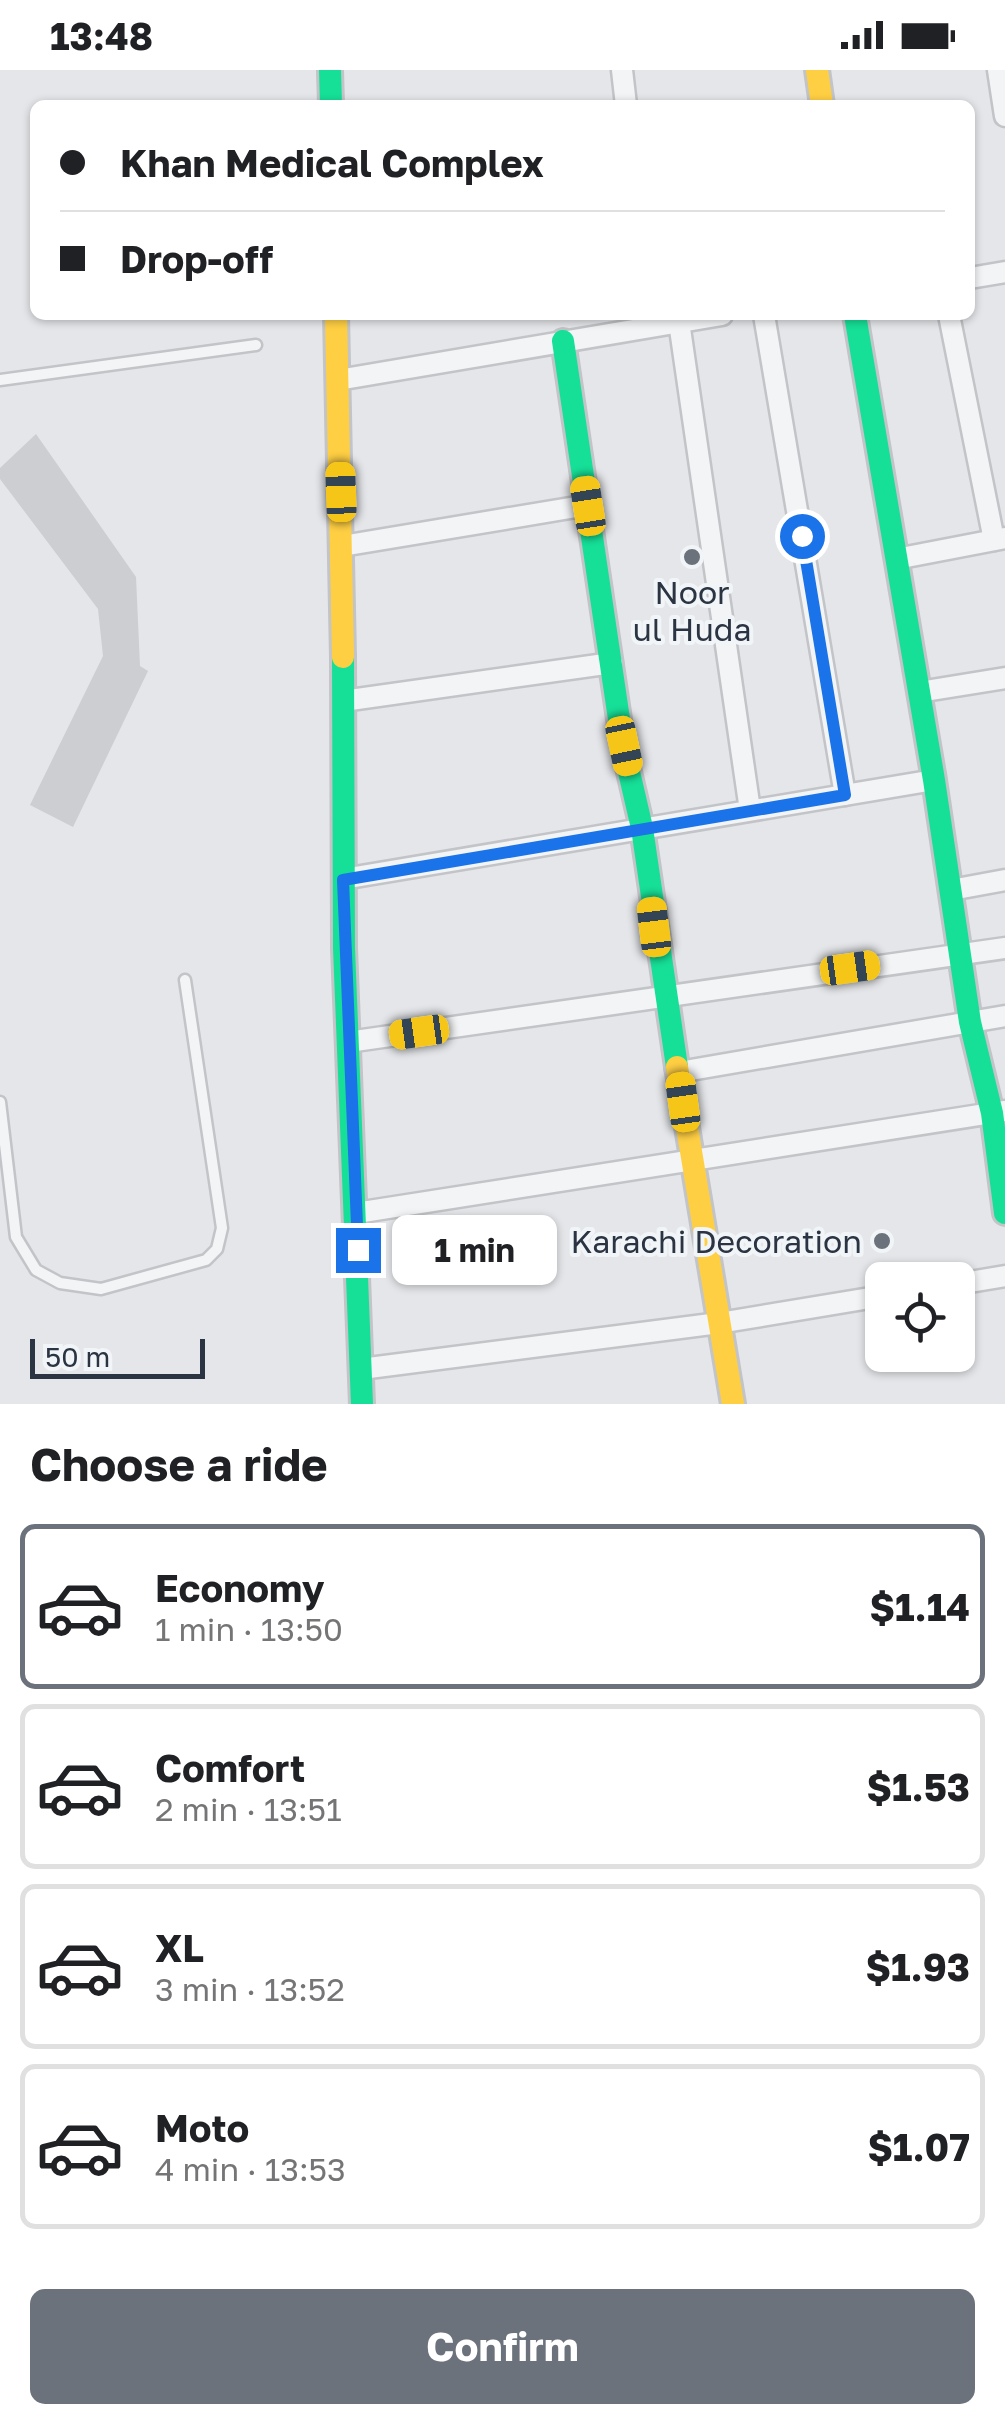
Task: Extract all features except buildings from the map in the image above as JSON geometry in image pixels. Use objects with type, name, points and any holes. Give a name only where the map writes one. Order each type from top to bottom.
[{"type":"street","points":[[330,70],[331,100]]},
{"type":"street","points":[[622,70],[625,100]]},
{"type":"street","points":[[817,70],[821,100]]},
{"type":"street","points":[[998,70],[1005,116]]},
{"type":"street","points":[[975,277],[1005,272]]},
{"type":"street","points":[[336,320],[342,546],[343,880],[362,1404]]},
{"type":"street","points":[[338,380],[562,341],[651,321],[691,320]]},
{"type":"street","points":[[765,320],[845,795]]},
{"type":"street","points":[[855,320],[934,780],[970,1022],[999,1112],[1004,1202]]},
{"type":"street","points":[[896,560],[1000,539],[950,320]]},
{"type":"street","points":[[679,322],[750,810]]},
{"type":"street","points":[[562,341],[732,1404]]},
{"type":"street","points":[[342,546],[588,506]]},
{"type":"street","points":[[342,701],[612,663]]},
{"type":"street","points":[[919,692],[1005,678]]},
{"type":"street","points":[[343,880],[934,780]]},
{"type":"street","points":[[950,890],[1005,880]]},
{"type":"street","points":[[348,1042],[1005,948]]},
{"type":"street","points":[[679,1072],[1005,1016]]},
{"type":"street","points":[[356,1213],[999,1112]]},
{"type":"street","points":[[975,1281],[1005,1276]]},
{"type":"street","points":[[362,1369],[719,1323],[865,1299]]},
{"type":"lane","points":[[0,380],[256,345]]},
{"type":"lane","points":[[0,1102],[16,1237],[36,1270],[60,1283],[101,1289],[206,1260],[217,1250],[222,1228],[184,980]]},
{"type":"traffic: fast","points":[[330,70],[331,100]]},
{"type":"traffic: fast","points":[[856,320],[934,780],[970,1022],[992,1113],[1005,1213]]},
{"type":"traffic: fast","points":[[563,341],[623,746],[642,828],[677,1067]]},
{"type":"traffic: fast","points":[[343,657],[344,948],[362,1404]]},
{"type":"traffic: slow","points":[[817,70],[821,100]]},
{"type":"traffic: slow","points":[[336,320],[343,657]]},
{"type":"traffic: slow","points":[[677,1067],[733,1404]]},
{"type":"place","name":"Noor ul Huda","points":[[692,557]]},
{"type":"place","name":"Karachi Decoration","points":[[882,1241]]},
{"type":"route","points":[[358,1250],[343,880],[845,795],[802,536]]}]
